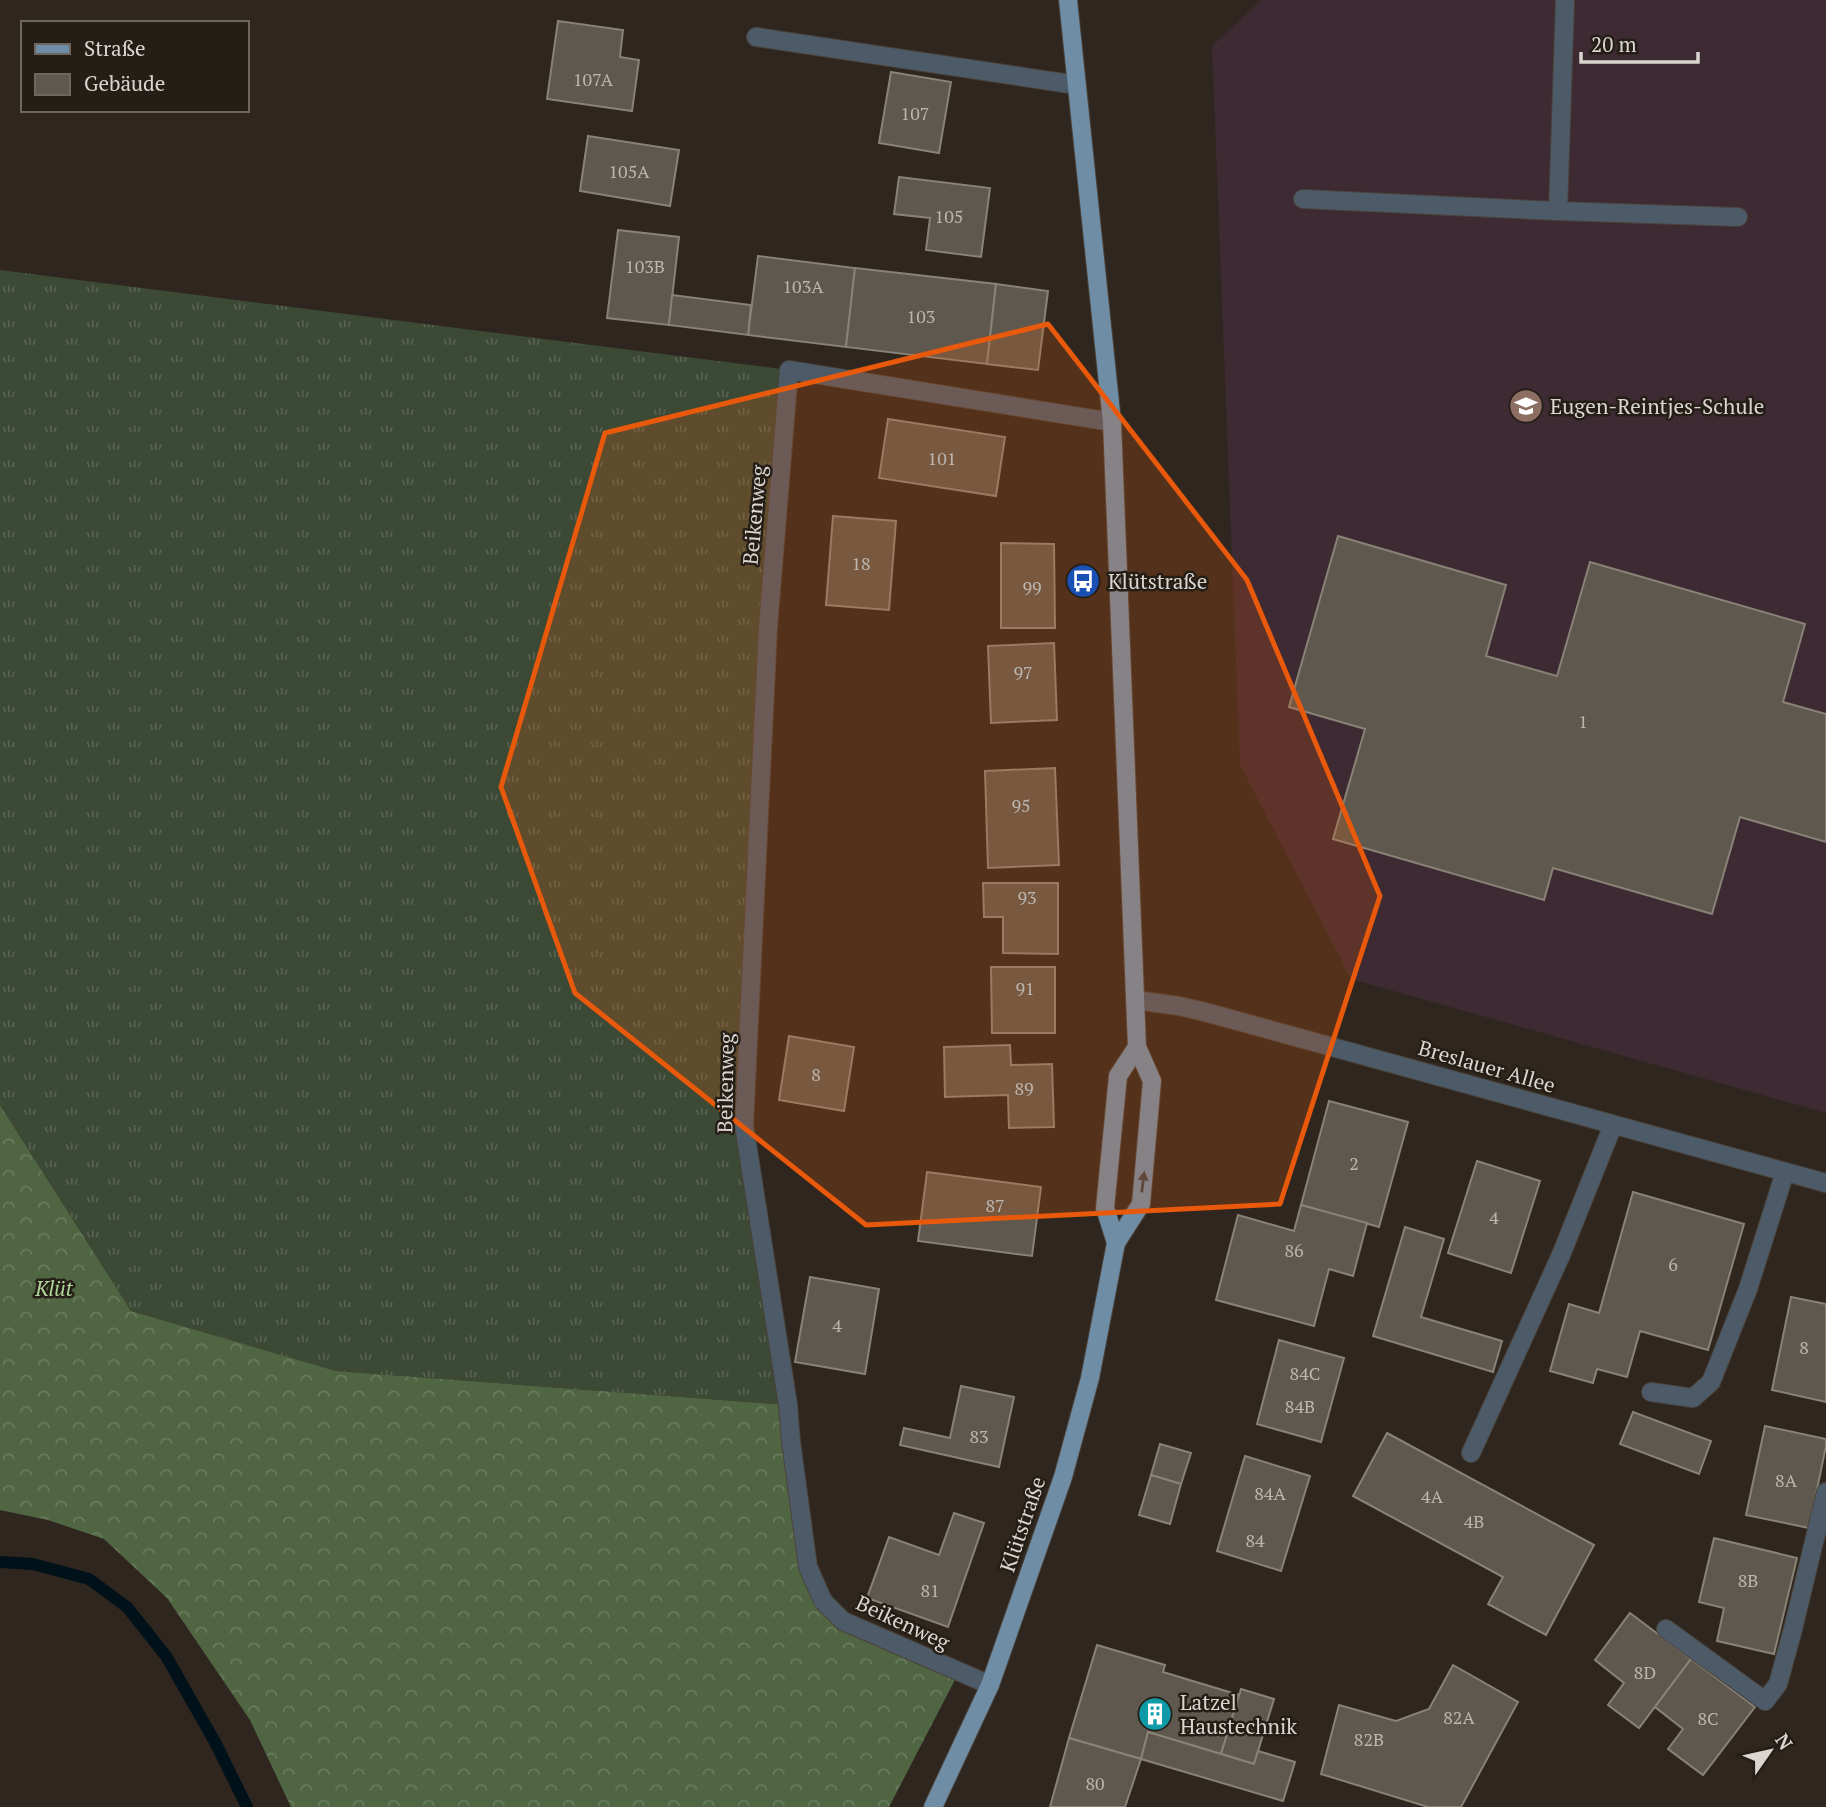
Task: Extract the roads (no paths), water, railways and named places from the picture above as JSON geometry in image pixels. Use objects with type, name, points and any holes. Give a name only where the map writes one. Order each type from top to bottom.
[{"type":"main road","name":"Klütstraße","points":[[933,1807],[990,1685],[1063,1477],[1090,1378],[1116,1243],[1141,1204],[1153,1081],[1137,1047],[1112,422],[1068,0]]},
{"type":"main road","name":"Klütstraße","points":[[1116,1243],[1105,1208],[1118,1076],[1137,1047]]},
{"type":"street","points":[[1558,211],[1564,0]]},
{"type":"street","points":[[756,37],[1077,85]]},
{"type":"street","points":[[1303,199],[1738,217]]},
{"type":"street","name":"Beikenweg","points":[[990,1685],[843,1621],[823,1601],[808,1567],[791,1442],[789,1405],[744,1125],[768,627],[789,370],[1112,422]]},
{"type":"street","name":"Breslauer Allee","points":[[1135,1000],[1205,1012],[1826,1183]]},
{"type":"street","points":[[1471,1453],[1561,1255],[1613,1125]]},
{"type":"street","points":[[1651,1392],[1693,1398],[1711,1382],[1748,1289],[1785,1172]]},
{"type":"street","points":[[1666,1629],[1765,1701],[1778,1684],[1826,1492]]},
{"type":"waterway","points":[[0,1562],[33,1564],[89,1579],[127,1607],[166,1656],[215,1742],[247,1807]]},
{"type":"place","name":"Eugen-Reintjes-Schule","points":[[1526,406]]},
{"type":"place","name":"Klütstraße","points":[[1083,581]]},
{"type":"place","name":"Latzel Haustechnik","points":[[1155,1714]]},
{"type":"park label","name":"Klüt","points":[[54,1288]]}]
